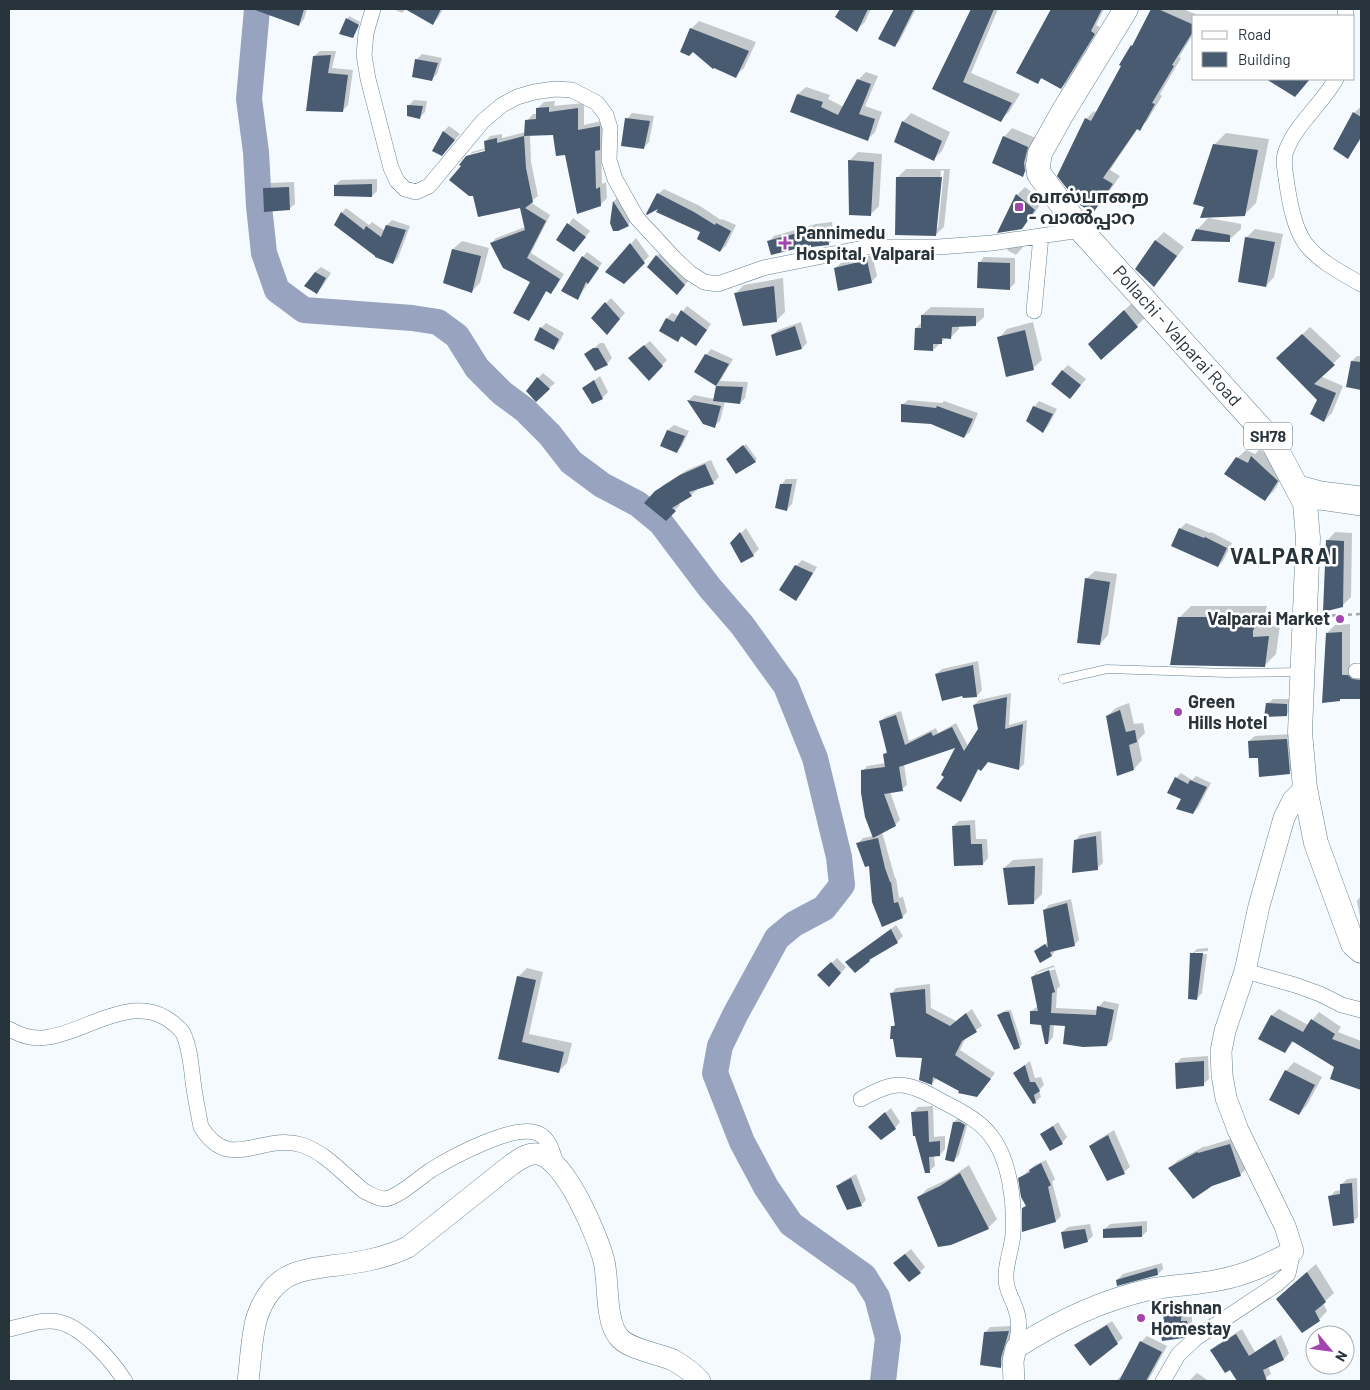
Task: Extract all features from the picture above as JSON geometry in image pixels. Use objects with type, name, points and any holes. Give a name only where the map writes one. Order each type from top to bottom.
[{"type":"main road","name":"Pollachi - Valparai Road","points":[[1126,9],[1040,153],[1039,174],[1081,230],[1272,441],[1305,503],[1308,538],[1300,732],[1305,788],[1316,843],[1353,944],[1361,951]]},
{"type":"street","points":[[372,9],[366,33],[364,55],[368,79],[391,168],[397,181],[406,189],[416,192],[429,186],[483,121],[502,105],[517,97],[534,92],[555,89],[572,90],[597,103],[606,115],[610,128],[609,160],[615,179],[637,218],[674,258],[690,273],[704,282],[718,284],[763,268],[868,247],[938,247],[992,243],[1081,230]]},
{"type":"street","points":[[1335,80],[1293,136],[1285,153],[1286,172],[1295,222],[1306,244],[1322,259],[1361,284]]},
{"type":"street","points":[[1034,311],[1041,236]]},
{"type":"street","points":[[1292,481],[1321,489],[1361,494]]},
{"type":"street","points":[[1305,503],[1320,502],[1361,508]]},
{"type":"street","points":[[1163,1381],[1178,1354],[1196,1338],[1277,1284],[1288,1274],[1293,1251],[1285,1226],[1238,1130],[1226,1098],[1222,1075],[1221,1050],[1284,818],[1293,800],[1305,788]]},
{"type":"street","points":[[1244,971],[1295,985],[1320,994],[1342,1005],[1361,1010]]},
{"type":"street","points":[[9,1029],[31,1038],[49,1038],[132,1011],[147,1011],[160,1015],[182,1031],[188,1045],[201,1126],[207,1137],[216,1145],[230,1151],[283,1142],[299,1144],[313,1149],[364,1191],[385,1199],[399,1193],[450,1158],[511,1133],[528,1132],[538,1134],[547,1140],[556,1165]]},
{"type":"street","points":[[861,1099],[890,1086],[904,1084],[914,1087],[969,1117],[991,1136],[1006,1165],[1012,1194],[1013,1235],[1006,1265],[1006,1280],[1009,1295],[1016,1308],[1020,1325],[1013,1361],[1014,1381]]},
{"type":"street","points":[[248,1381],[257,1317],[265,1298],[278,1283],[292,1274],[309,1269],[378,1259],[408,1247],[468,1198],[528,1154],[538,1154],[547,1157],[565,1176],[574,1192],[597,1239],[604,1262],[613,1327],[619,1338],[629,1344],[673,1360],[700,1381]]},
{"type":"street","points":[[1016,1348],[1046,1330],[1119,1297],[1150,1290],[1219,1280],[1247,1273],[1293,1251]]},
{"type":"street","points":[[9,1329],[48,1321],[70,1326],[105,1354],[126,1381]]},
{"type":"lane","points":[[1063,679],[1107,669],[1227,674],[1303,672]]},
{"type":"path","points":[[1305,617],[1361,614]]},
{"type":"building","points":[[255,9],[304,9],[299,26]]},
{"type":"building","points":[[405,9],[441,9],[433,25]]},
{"type":"building","points":[[840,9],[868,9],[857,32],[835,17]]},
{"type":"building","points":[[894,9],[914,9],[895,47],[878,39]]},
{"type":"building","points":[[971,9],[994,9],[963,82],[1012,103],[1001,122],[932,89]]},
{"type":"building","points":[[1051,9],[1102,9],[1091,31],[1095,34],[1061,89],[1041,78],[1038,84],[1016,73]]},
{"type":"building","points":[[1151,9],[1158,9],[1192,24],[1192,33],[1172,65],[1174,66],[1152,103],[1155,104],[1140,131],[1137,129],[1103,178],[1113,184],[1093,213],[1080,205],[1057,176],[1085,118],[1091,121],[1121,66],[1119,65],[1132,46]]},
{"type":"building","points":[[346,18],[359,25],[353,38],[339,34]]},
{"type":"building","points":[[690,28],[749,51],[736,78],[713,69],[693,52],[689,56],[680,52]]},
{"type":"building","points":[[331,55],[328,73],[348,75],[343,112],[306,111],[313,56]]},
{"type":"building","points":[[415,59],[438,63],[432,81],[412,77]]},
{"type":"building","points":[[857,79],[871,84],[859,114],[875,119],[868,141],[790,112],[797,94],[823,102],[821,107],[838,115]]},
{"type":"building","points":[[1268,80],[1309,80],[1295,97]]},
{"type":"building","points":[[407,105],[423,106],[420,119],[407,116]]},
{"type":"building","points":[[549,107],[549,112],[578,108],[578,130],[600,126],[600,150],[595,151],[596,189],[600,187],[601,206],[577,214],[565,155],[556,156],[553,135],[524,136],[525,120],[536,119],[536,108]]},
{"type":"building","points":[[1353,112],[1361,117],[1361,137],[1348,159],[1333,149]]},
{"type":"building","points":[[625,118],[650,121],[644,149],[621,146]]},
{"type":"building","points":[[902,121],[942,141],[934,161],[894,142]]},
{"type":"building","points":[[443,131],[455,140],[442,156],[432,151]]},
{"type":"building","points":[[524,136],[526,168],[533,202],[525,208],[546,221],[527,258],[560,279],[551,294],[546,291],[529,321],[513,313],[530,282],[503,268],[490,243],[525,230],[520,208],[478,217],[473,196],[469,196],[449,180],[461,166],[459,165],[466,156],[485,151],[484,141],[497,138],[497,143]]},
{"type":"building","points":[[1003,136],[1028,147],[1023,177],[992,163]]},
{"type":"building","points":[[1213,144],[1258,150],[1245,216],[1200,218],[1204,207],[1193,204]]},
{"type":"building","points":[[848,160],[874,162],[871,216],[849,215]]},
{"type":"building","points":[[896,177],[942,177],[936,236],[895,235]]},
{"type":"building","points":[[372,184],[372,197],[334,196],[334,185]]},
{"type":"building","points":[[289,187],[290,210],[264,212],[263,188]]},
{"type":"building","points":[[657,193],[715,225],[716,223],[731,231],[720,252],[697,239],[700,232],[656,212],[658,209],[647,215]]},
{"type":"building","points":[[1016,194],[1035,210],[1022,229],[997,233]]},
{"type":"building","points":[[613,201],[629,226],[618,231],[613,231],[610,223]]},
{"type":"building","points":[[341,212],[364,230],[366,226],[381,237],[386,225],[406,230],[393,264],[375,257],[334,225]]},
{"type":"building","points":[[567,223],[586,237],[574,252],[556,240]]},
{"type":"building","points":[[827,227],[829,245],[811,247],[811,245],[771,255],[767,241],[809,229]]},
{"type":"building","points":[[1196,229],[1230,235],[1230,242],[1191,241]]},
{"type":"building","points":[[1245,237],[1275,242],[1266,287],[1238,282]]},
{"type":"building","points":[[1155,240],[1177,256],[1154,287],[1135,269]]},
{"type":"building","points":[[630,243],[645,263],[624,284],[605,272]]},
{"type":"building","points":[[452,249],[481,256],[472,293],[443,283]]},
{"type":"building","points":[[656,255],[685,285],[677,295],[647,267]]},
{"type":"building","points":[[582,256],[599,268],[588,284],[586,282],[578,300],[561,291]]},
{"type":"building","points":[[867,260],[872,283],[838,291],[834,268]]},
{"type":"building","points":[[978,262],[1010,263],[1010,290],[977,288]]},
{"type":"building","points":[[315,272],[326,278],[317,294],[304,286]]},
{"type":"building","points":[[774,286],[777,322],[743,326],[734,293]]},
{"type":"building","points":[[605,302],[620,319],[607,335],[591,318]]},
{"type":"building","points":[[681,310],[707,330],[696,346],[681,336],[678,342],[659,331],[666,318],[674,322]]},
{"type":"building","points":[[1124,310],[1138,327],[1101,360],[1088,344]]},
{"type":"building","points":[[921,315],[976,316],[976,326],[952,327],[951,339],[942,338],[942,344],[933,344],[933,351],[914,350],[915,328],[921,328]]},
{"type":"building","points":[[795,326],[802,349],[776,356],[771,335]]},
{"type":"building","points":[[540,327],[559,339],[554,350],[534,340]]},
{"type":"building","points":[[1025,330],[1034,370],[1006,377],[997,337]]},
{"type":"building","points":[[1302,334],[1335,365],[1314,384],[1336,393],[1324,422],[1310,414],[1317,400],[1276,358]]},
{"type":"building","points":[[644,345],[663,366],[649,381],[628,358]]},
{"type":"building","points":[[593,348],[598,348],[608,365],[595,371],[584,354]]},
{"type":"building","points":[[705,354],[729,364],[716,386],[694,372]]},
{"type":"building","points":[[1351,361],[1361,362],[1361,390],[1346,387]]},
{"type":"building","points":[[1062,370],[1081,385],[1070,399],[1051,384]]},
{"type":"building","points":[[537,377],[550,389],[536,402],[526,391]]},
{"type":"building","points":[[594,380],[603,399],[592,404],[582,388]]},
{"type":"building","points":[[716,386],[743,387],[740,404],[713,401]]},
{"type":"building","points":[[687,400],[721,406],[715,428],[703,424]]},
{"type":"building","points":[[901,404],[936,408],[937,406],[973,419],[964,438],[931,424],[901,422]]},
{"type":"building","points":[[1033,406],[1053,414],[1043,433],[1026,421]]},
{"type":"building","points":[[667,430],[685,436],[677,453],[660,446]]},
{"type":"building","points":[[743,445],[756,462],[736,474],[726,459]]},
{"type":"building","points":[[1251,456],[1278,481],[1265,501],[1224,474],[1236,457],[1248,463]]},
{"type":"building","points":[[705,464],[714,484],[689,492],[692,496],[672,508],[676,511],[666,521],[644,503],[655,491],[680,475]]},
{"type":"building","points":[[780,484],[792,484],[787,511],[775,508]]},
{"type":"building","points":[[1179,528],[1205,537],[1227,548],[1218,567],[1171,546]]},
{"type":"building","points":[[740,532],[754,556],[741,563],[730,543]]},
{"type":"building","points":[[1326,540],[1344,541],[1343,607],[1323,612]]},
{"type":"building","points":[[795,565],[813,573],[796,601],[779,590]]},
{"type":"building","points":[[1085,578],[1110,582],[1100,645],[1077,643]]},
{"type":"building","points":[[1178,617],[1256,617],[1253,637],[1269,636],[1265,667],[1170,665]]},
{"type":"building","points":[[1342,632],[1342,675],[1348,675],[1352,679],[1361,680],[1361,699],[1340,699],[1340,701],[1322,703],[1326,633]]},
{"type":"building","points":[[973,665],[977,697],[963,698],[962,696],[942,701],[935,674]]},
{"type":"building","points":[[1007,697],[1005,729],[1023,724],[1019,770],[988,762],[981,771],[978,769],[961,802],[936,788],[944,777],[941,775],[955,748],[899,767],[903,791],[884,794],[896,826],[873,838],[865,817],[861,793],[861,770],[885,767],[883,754],[887,753],[879,721],[896,715],[905,745],[931,732],[933,736],[952,727],[964,751],[978,729],[973,705]]},
{"type":"building","points":[[1266,703],[1287,704],[1287,716],[1264,717]]},
{"type":"building","points":[[1120,710],[1126,732],[1135,730],[1137,742],[1129,745],[1134,770],[1117,776],[1106,716]]},
{"type":"building","points":[[1287,739],[1290,774],[1259,777],[1258,758],[1249,758],[1248,741]]},
{"type":"building","points":[[1175,777],[1188,784],[1190,780],[1207,787],[1193,814],[1176,809],[1181,799],[1167,793]]},
{"type":"building","points":[[970,825],[971,844],[982,844],[983,865],[954,866],[952,826]]},
{"type":"building","points":[[1096,836],[1098,870],[1072,873],[1074,840]]},
{"type":"building","points":[[878,838],[885,868],[891,882],[894,903],[898,902],[903,918],[882,927],[872,902],[869,866],[865,867],[856,843]]},
{"type":"building","points":[[1035,866],[1034,904],[1008,905],[1003,868]]},
{"type":"building","points":[[1067,903],[1075,946],[1050,952],[1052,956],[1040,963],[1034,951],[1045,944],[1048,948],[1043,910]]},
{"type":"building","points":[[891,929],[898,943],[869,960],[855,973],[845,962]]},
{"type":"building","points":[[1190,953],[1203,953],[1197,1000],[1188,999]]},
{"type":"building","points":[[831,962],[841,973],[829,987],[817,975]]},
{"type":"building","points":[[1049,970],[1055,992],[1052,993],[1051,1013],[1096,1015],[1097,1006],[1114,1010],[1107,1046],[1083,1047],[1063,1044],[1065,1026],[1050,1025],[1048,1044],[1045,1044],[1041,1025],[1030,1024],[1030,1011],[1038,1011],[1031,977]]},
{"type":"building","points":[[517,976],[536,980],[522,1042],[564,1052],[559,1073],[498,1059]]},
{"type":"building","points":[[925,989],[926,1013],[950,1026],[966,1013],[977,1032],[962,1041],[955,1055],[991,1079],[977,1097],[958,1093],[959,1091],[933,1077],[932,1085],[919,1080],[922,1058],[896,1057],[893,1039],[890,1039],[891,1026],[895,1026],[890,993]]},
{"type":"building","points":[[1009,1012],[1020,1048],[1014,1050],[997,1015]]},
{"type":"building","points":[[1271,1015],[1303,1032],[1311,1019],[1335,1034],[1332,1039],[1361,1050],[1361,1090],[1330,1079],[1334,1067],[1292,1041],[1285,1053],[1258,1039]]},
{"type":"building","points":[[1204,1061],[1204,1086],[1176,1089],[1175,1063]]},
{"type":"building","points":[[1025,1065],[1030,1082],[1035,1082],[1040,1091],[1034,1095],[1036,1103],[1033,1104],[1013,1073]]},
{"type":"building","points":[[1285,1070],[1315,1085],[1299,1115],[1269,1100]]},
{"type":"building","points":[[928,1111],[929,1142],[940,1141],[940,1156],[929,1157],[930,1173],[925,1173],[915,1136],[913,1136],[911,1112]]},
{"type":"building","points":[[885,1112],[896,1129],[881,1140],[868,1127]]},
{"type":"building","points":[[953,1122],[960,1122],[965,1125],[954,1162],[945,1160]]},
{"type":"building","points":[[1053,1126],[1063,1144],[1050,1151],[1040,1134]]},
{"type":"building","points":[[1108,1135],[1125,1174],[1107,1181],[1089,1146]]},
{"type":"building","points":[[1230,1144],[1241,1176],[1212,1186],[1193,1199],[1168,1168],[1197,1152]]},
{"type":"building","points":[[1041,1163],[1051,1185],[1048,1187],[1056,1222],[1022,1232],[1022,1208],[1026,1206],[1021,1197],[1018,1178],[1030,1172],[1029,1170]]},
{"type":"building","points":[[960,1173],[989,1229],[951,1245],[938,1247],[917,1197],[940,1186]]},
{"type":"building","points":[[851,1178],[862,1206],[847,1210],[836,1186]]},
{"type":"building","points":[[1352,1183],[1354,1223],[1333,1226],[1328,1196],[1340,1194],[1340,1184]]},
{"type":"building","points":[[1142,1226],[1142,1237],[1103,1238],[1103,1229]]},
{"type":"building","points":[[1085,1229],[1088,1242],[1064,1249],[1061,1232]]},
{"type":"building","points":[[905,1254],[921,1273],[909,1282],[893,1263]]},
{"type":"building","points":[[1157,1268],[1158,1275],[1117,1286],[1116,1280]]},
{"type":"building","points":[[1307,1272],[1326,1302],[1315,1311],[1320,1321],[1314,1325],[1305,1325],[1305,1331],[1302,1333],[1276,1299]]},
{"type":"building","points":[[1182,1305],[1181,1321],[1187,1321],[1188,1333],[1183,1338],[1162,1341],[1160,1326],[1165,1326],[1162,1310]]},
{"type":"building","points":[[1107,1325],[1118,1344],[1090,1366],[1074,1345]]},
{"type":"building","points":[[1009,1331],[1001,1358],[1001,1368],[980,1365],[984,1332]]},
{"type":"building","points":[[1236,1334],[1249,1356],[1275,1339],[1284,1360],[1263,1370],[1267,1381],[1237,1381],[1230,1370],[1225,1373],[1210,1350]]},
{"type":"building","points":[[1140,1341],[1162,1352],[1146,1381],[1119,1381]]},
{"type":"waterway","points":[[257,9],[249,99],[256,152],[264,253],[277,290],[304,310],[412,318],[438,322],[457,336],[477,368],[502,393],[525,410],[550,435],[571,462],[602,485],[638,504],[661,523],[710,588],[742,625],[786,686],[815,758],[839,857],[842,885],[824,908],[794,924],[777,938],[720,1046],[715,1073],[742,1142],[766,1187],[791,1224],[864,1276],[877,1297],[888,1338],[883,1381]]},
{"type":"place","name":"வால்பாறை - വാൽപ്പാറ","points":[[1019,207]]},
{"type":"place","name":"Pannimedu Hospital, Valparai","points":[[785,243]]},
{"type":"place","name":"Valparai Market","points":[[1340,619]]},
{"type":"place","name":"Green Hills Hotel","points":[[1178,712]]},
{"type":"place","name":"Krishnan Homestay","points":[[1141,1318]]},
{"type":"district","name":"VALPARAI","points":[[1284,556]]}]
